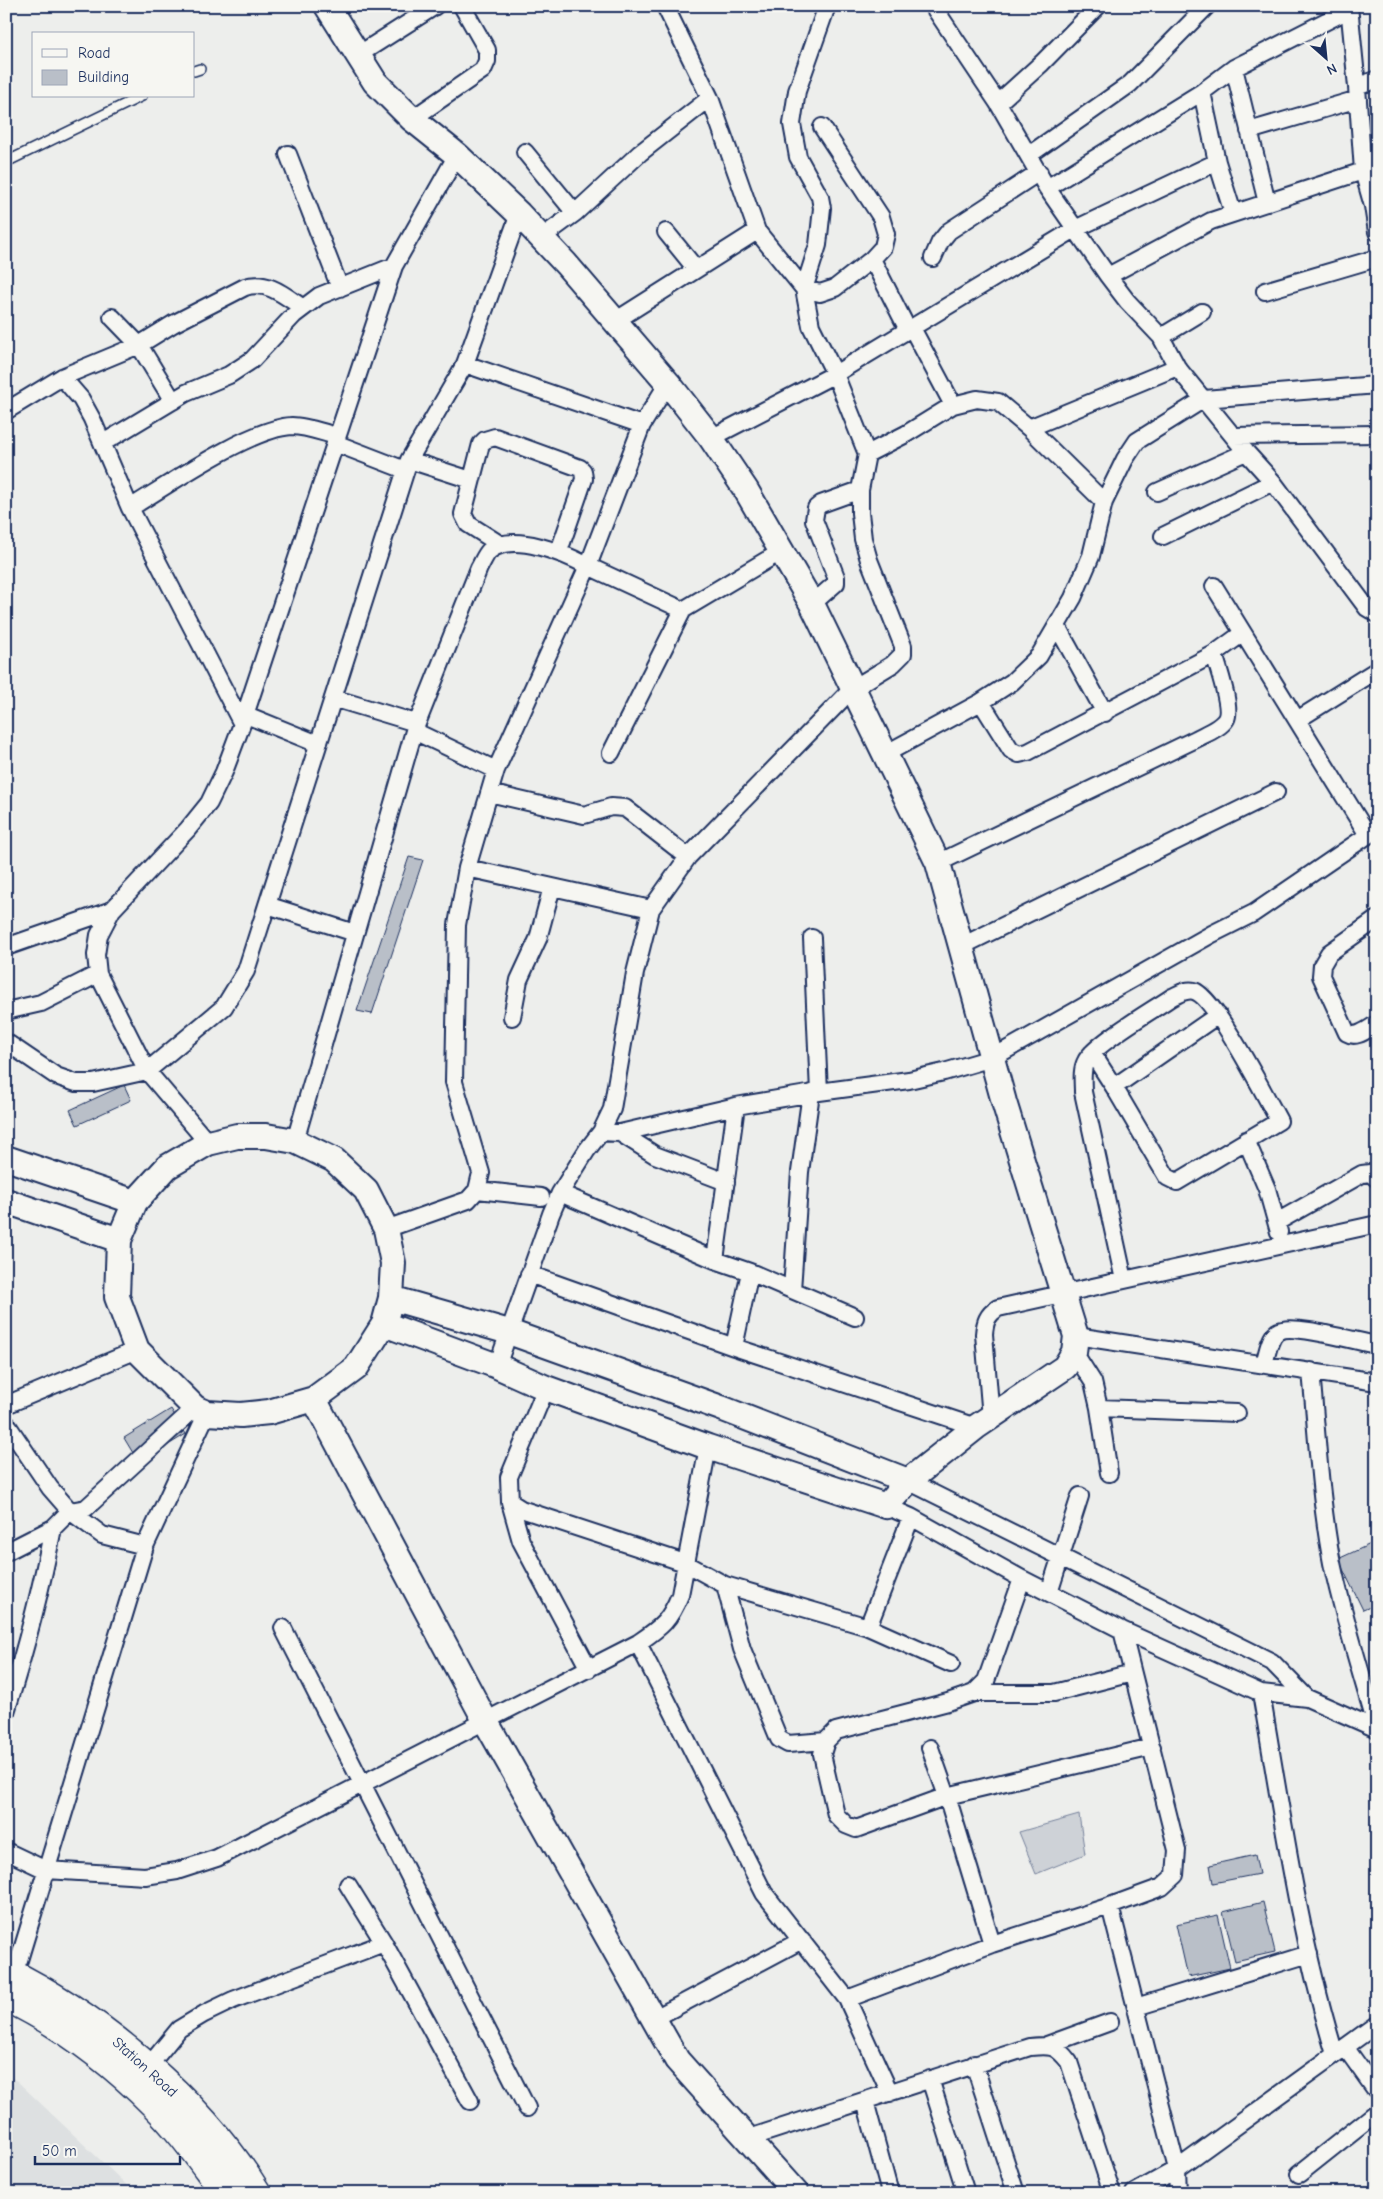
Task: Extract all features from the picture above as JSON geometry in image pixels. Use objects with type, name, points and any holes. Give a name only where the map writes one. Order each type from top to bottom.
[{"type":"highway","name":"Station Road","points":[[13,1966],[41,1988],[101,2029],[148,2067],[210,2130],[257,2193]]},
{"type":"highway","points":[[6,1987],[89,2034],[137,2073],[192,2129],[243,2193]]},
{"type":"highway","points":[[6,1997],[66,2032],[109,2062],[155,2104],[226,2193]]},
{"type":"highway","name":"Station Road","points":[[6,2006],[93,2063],[130,2094],[171,2136],[214,2193]]},
{"type":"street","points":[[327,6],[375,82],[412,119],[457,155],[519,214],[615,321],[668,384],[711,438],[746,490],[812,604],[938,863],[992,1058],[1063,1293],[1075,1344],[1093,1382],[1100,1408],[1109,1473]]},
{"type":"street","points":[[358,54],[435,6]]},
{"type":"street","points":[[412,119],[483,70],[487,61],[487,50],[462,6]]},
{"type":"street","points":[[497,1366],[560,1193],[587,1150],[601,1132],[612,1109],[635,973],[651,909],[688,857],[852,689],[892,664],[903,654],[903,646],[868,560],[860,513],[860,490],[867,454],[835,374],[811,326],[804,289],[757,231],[710,98],[665,6]]},
{"type":"street","points":[[804,289],[818,245],[822,208],[820,197],[798,158],[792,124],[796,91],[827,6]]},
{"type":"street","points":[[933,6],[998,103],[1047,188],[1108,276],[1127,301],[1160,337],[1177,367],[1246,452],[1273,482],[1367,608],[1377,614]]},
{"type":"street","points":[[998,103],[1042,63],[1098,6]]},
{"type":"street","points":[[1029,155],[1130,84],[1207,6]]},
{"type":"street","points":[[1047,188],[1202,92],[1234,68],[1348,8],[1358,93],[1363,171],[1375,205],[1377,232]]},
{"type":"street","points":[[1234,68],[1267,203]]},
{"type":"street","points":[[1249,131],[1358,93],[1377,79]]},
{"type":"street","points":[[1202,92],[1217,162],[1234,213]]},
{"type":"street","points":[[541,238],[576,213],[640,153],[710,98]]},
{"type":"street","points":[[804,289],[820,293],[835,288],[872,260],[883,247],[886,234],[882,217],[822,127]]},
{"type":"street","points":[[525,152],[576,213]]},
{"type":"street","points":[[288,154],[340,288]]},
{"type":"street","points":[[208,1143],[147,1071],[98,974],[96,956],[99,935],[112,910],[188,829],[209,803],[224,772],[394,266],[457,155]]},
{"type":"street","points":[[711,438],[835,374],[1075,229],[1217,162]]},
{"type":"street","points":[[1108,276],[1212,221],[1363,171]]},
{"type":"street","points":[[933,258],[940,242],[949,231],[1039,172]]},
{"type":"street","points":[[6,1042],[56,1076],[76,1083],[93,1083],[147,1071],[224,1007],[246,971],[407,465],[465,364],[519,214]]},
{"type":"street","points":[[615,321],[757,231]]},
{"type":"street","points":[[666,232],[696,269]]},
{"type":"street","points":[[1265,291],[1377,258]]},
{"type":"street","points":[[872,260],[953,405]]},
{"type":"street","points":[[103,443],[173,401],[229,375],[252,360],[294,315],[319,296],[394,266]]},
{"type":"street","points":[[6,411],[62,377],[139,345],[173,324],[256,284],[269,286],[303,308]]},
{"type":"street","points":[[1160,337],[1202,312]]},
{"type":"street","points":[[112,317],[139,345],[173,401]]},
{"type":"street","points":[[465,364],[642,425]]},
{"type":"street","points":[[1028,428],[1177,367]]},
{"type":"street","points":[[62,377],[81,399],[103,443],[130,508],[243,719],[318,744]]},
{"type":"street","points":[[386,1229],[468,1200],[477,1190],[480,1173],[454,1082],[458,925],[467,868],[496,770],[588,566],[642,425],[668,384]]},
{"type":"street","points":[[885,754],[982,702],[1012,682],[1039,656],[1073,598],[1091,556],[1104,502],[1137,441],[1204,399],[1377,385]]},
{"type":"street","points":[[867,454],[906,434],[953,405],[977,399],[998,402],[1028,428],[1104,502]]},
{"type":"street","points":[[130,508],[230,448],[263,434],[293,426],[407,465],[470,480]]},
{"type":"street","points":[[1233,436],[1377,434]]},
{"type":"street","points":[[501,545],[464,520],[463,514],[470,480],[481,444],[490,437],[495,437],[580,468],[583,471],[584,480],[559,551]]},
{"type":"street","points":[[1157,492],[1246,452]]},
{"type":"street","points":[[1163,536],[1273,482]]},
{"type":"street","points":[[812,604],[836,583],[836,577],[814,520],[816,508],[821,504],[860,490]]},
{"type":"street","points":[[295,1141],[415,727],[479,568],[488,552],[501,545],[511,543],[559,551],[683,610]]},
{"type":"street","points":[[611,753],[683,610],[782,551]]},
{"type":"street","points":[[601,1132],[620,1133],[736,1106],[815,1092],[909,1080],[992,1058],[1212,934],[1254,913],[1372,832],[1297,720],[1214,586]]},
{"type":"street","points":[[1057,626],[1105,713]]},
{"type":"street","points":[[982,702],[1011,750],[1019,754],[1028,752],[1214,654],[1243,633]]},
{"type":"street","points":[[938,863],[1196,739],[1218,726],[1226,719],[1227,708],[1214,654]]},
{"type":"street","points":[[1297,720],[1377,670]]},
{"type":"street","points":[[333,698],[415,727],[496,770]]},
{"type":"street","points":[[962,946],[1276,792]]},
{"type":"street","points":[[489,793],[584,815],[611,807],[625,808],[688,857]]},
{"type":"street","points":[[467,868],[651,909]]},
{"type":"street","points":[[512,1017],[519,980],[538,939],[552,887]]},
{"type":"street","points":[[267,905],[356,933]]},
{"type":"street","points":[[6,947],[112,910]]},
{"type":"street","points":[[1377,919],[1329,953],[1322,965],[1321,976],[1347,1033],[1352,1036],[1358,1035],[1377,1024]]},
{"type":"street","points":[[792,1290],[800,1172],[815,1092],[812,938]]},
{"type":"street","points":[[6,1011],[42,1003],[98,974]]},
{"type":"street","points":[[1092,1053],[1171,1180],[1177,1182],[1279,1121],[1218,1015],[1202,995],[1194,991],[1182,992],[1092,1053],[1084,1067],[1083,1092],[1124,1280]]},
{"type":"street","points":[[1114,1087],[1218,1015]]},
{"type":"street","points":[[715,1260],[736,1106]]},
{"type":"street","points":[[620,1133],[655,1155],[726,1182]]},
{"type":"street","points":[[236,1136],[256,1136],[295,1141],[334,1160],[366,1190],[386,1229],[393,1263],[391,1298],[384,1324],[356,1368],[314,1399],[269,1412],[241,1416],[201,1411],[137,1350],[117,1297],[119,1240],[135,1202],[166,1167],[208,1143],[236,1136]]},
{"type":"street","points":[[1246,1140],[1267,1190],[1277,1222],[1281,1246]]},
{"type":"street","points":[[6,1158],[135,1202]]},
{"type":"street","points":[[1277,1222],[1362,1174],[1370,1173],[1377,1179]]},
{"type":"street","points":[[477,1190],[540,1197]]},
{"type":"street","points":[[560,1193],[715,1260],[750,1272],[855,1317]]},
{"type":"street","points":[[6,1201],[119,1240]]},
{"type":"street","points":[[983,1422],[984,1334],[986,1321],[990,1314],[998,1308],[1377,1224]]},
{"type":"street","points":[[734,1346],[750,1272]]},
{"type":"street","points":[[529,1274],[734,1346],[983,1422]]},
{"type":"street","points":[[391,1298],[509,1332],[722,1408],[908,1481],[1272,1662],[1307,1698]]},
{"type":"street","points":[[384,1324],[497,1366],[546,1388],[708,1447],[886,1506],[911,1517],[1022,1579],[1122,1630],[1261,1693],[1307,1698],[1377,1728]]},
{"type":"street","points":[[1264,1364],[1273,1338],[1276,1333],[1282,1330],[1310,1331],[1377,1345]]},
{"type":"street","points":[[1075,1344],[1264,1364],[1377,1382]]},
{"type":"street","points":[[886,1506],[908,1481],[983,1422],[1065,1367],[1075,1344]]},
{"type":"street","points":[[6,1406],[137,1350]]},
{"type":"street","points":[[1310,1371],[1323,1499],[1332,1561],[1346,1622],[1377,1728]]},
{"type":"street","points":[[546,1388],[509,1477],[510,1502],[521,1541],[589,1669]]},
{"type":"street","points":[[314,1399],[486,1722],[655,2018],[677,2060],[749,2138],[796,2193]]},
{"type":"street","points":[[1100,1408],[1236,1413]]},
{"type":"street","points":[[6,1552],[52,1528],[70,1512],[86,1508],[201,1411]]},
{"type":"street","points":[[13,1966],[46,1870],[145,1546],[201,1411]]},
{"type":"street","points":[[6,1423],[50,1488],[70,1512],[102,1536],[145,1546]]},
{"type":"street","points":[[6,1851],[46,1870],[145,1876],[176,1871],[217,1858],[638,1644],[672,1615],[680,1595],[708,1447]]},
{"type":"street","points":[[1049,1593],[1080,1496]]},
{"type":"street","points":[[510,1502],[521,1508],[685,1563],[725,1586],[868,1627],[951,1664]]},
{"type":"street","points":[[868,1627],[911,1517]]},
{"type":"street","points":[[6,1712],[29,1640],[52,1528]]},
{"type":"street","points":[[974,1694],[986,1681],[1022,1579]]},
{"type":"street","points":[[725,1586],[742,1650],[778,1739],[788,1744],[826,1741]]},
{"type":"street","points":[[283,1628],[527,2108]]},
{"type":"street","points":[[847,1999],[992,1944],[1162,1887],[1175,1874],[1177,1850],[1122,1630]]},
{"type":"street","points":[[638,1644],[764,1893],[847,1999],[890,2093]]},
{"type":"street","points":[[1132,1672],[1054,1693],[974,1694],[836,1731],[826,1741],[822,1754],[836,1815],[846,1825],[856,1829],[947,1796],[1152,1747]]},
{"type":"street","points":[[1261,1693],[1295,1887],[1320,2004],[1340,2051],[1375,2089]]},
{"type":"street","points":[[930,1748],[947,1796],[992,1944]]},
{"type":"street","points":[[348,1885],[384,1944],[470,2101]]},
{"type":"street","points":[[1110,1906],[1177,2169],[1178,2193]]},
{"type":"street","points":[[655,2018],[802,1940]]},
{"type":"street","points":[[148,2067],[178,2029],[204,2014],[233,2000],[384,1944]]},
{"type":"street","points":[[1136,2007],[1309,1954]]},
{"type":"street","points":[[749,2138],[974,2064],[1030,2047],[1047,2045],[1110,2022]]},
{"type":"street","points":[[1134,2193],[1177,2169],[1377,2024]]},
{"type":"street","points":[[1047,2045],[1059,2050],[1069,2062],[1112,2193]]},
{"type":"street","points":[[974,2064],[1016,2193]]},
{"type":"street","points":[[930,2079],[966,2193]]},
{"type":"street","points":[[865,2101],[890,2193]]},
{"type":"street","points":[[1299,2174],[1377,2112]]},
{"type":"lane","points":[[6,162],[138,98]]},
{"type":"shaded area","points":[[1079,1815],[1085,1854],[1036,1874],[1019,1832]]},
{"type":"shaded area","points":[[6,2075],[17,2081],[135,2193],[6,2193]]},
{"type":"building","points":[[409,857],[423,860],[372,1014],[357,1011]]},
{"type":"building","points":[[124,1085],[131,1100],[77,1125],[70,1110]]},
{"type":"building","points":[[171,1409],[186,1434],[139,1463],[124,1438]]},
{"type":"building","points":[[1377,1541],[1377,1604],[1363,1610],[1338,1559]]},
{"type":"building","points":[[1255,1855],[1259,1874],[1213,1883],[1210,1865]]},
{"type":"building","points":[[1263,1902],[1275,1952],[1235,1961],[1223,1912]]},
{"type":"building","points":[[1218,1915],[1230,1968],[1188,1977],[1176,1924]]}]
